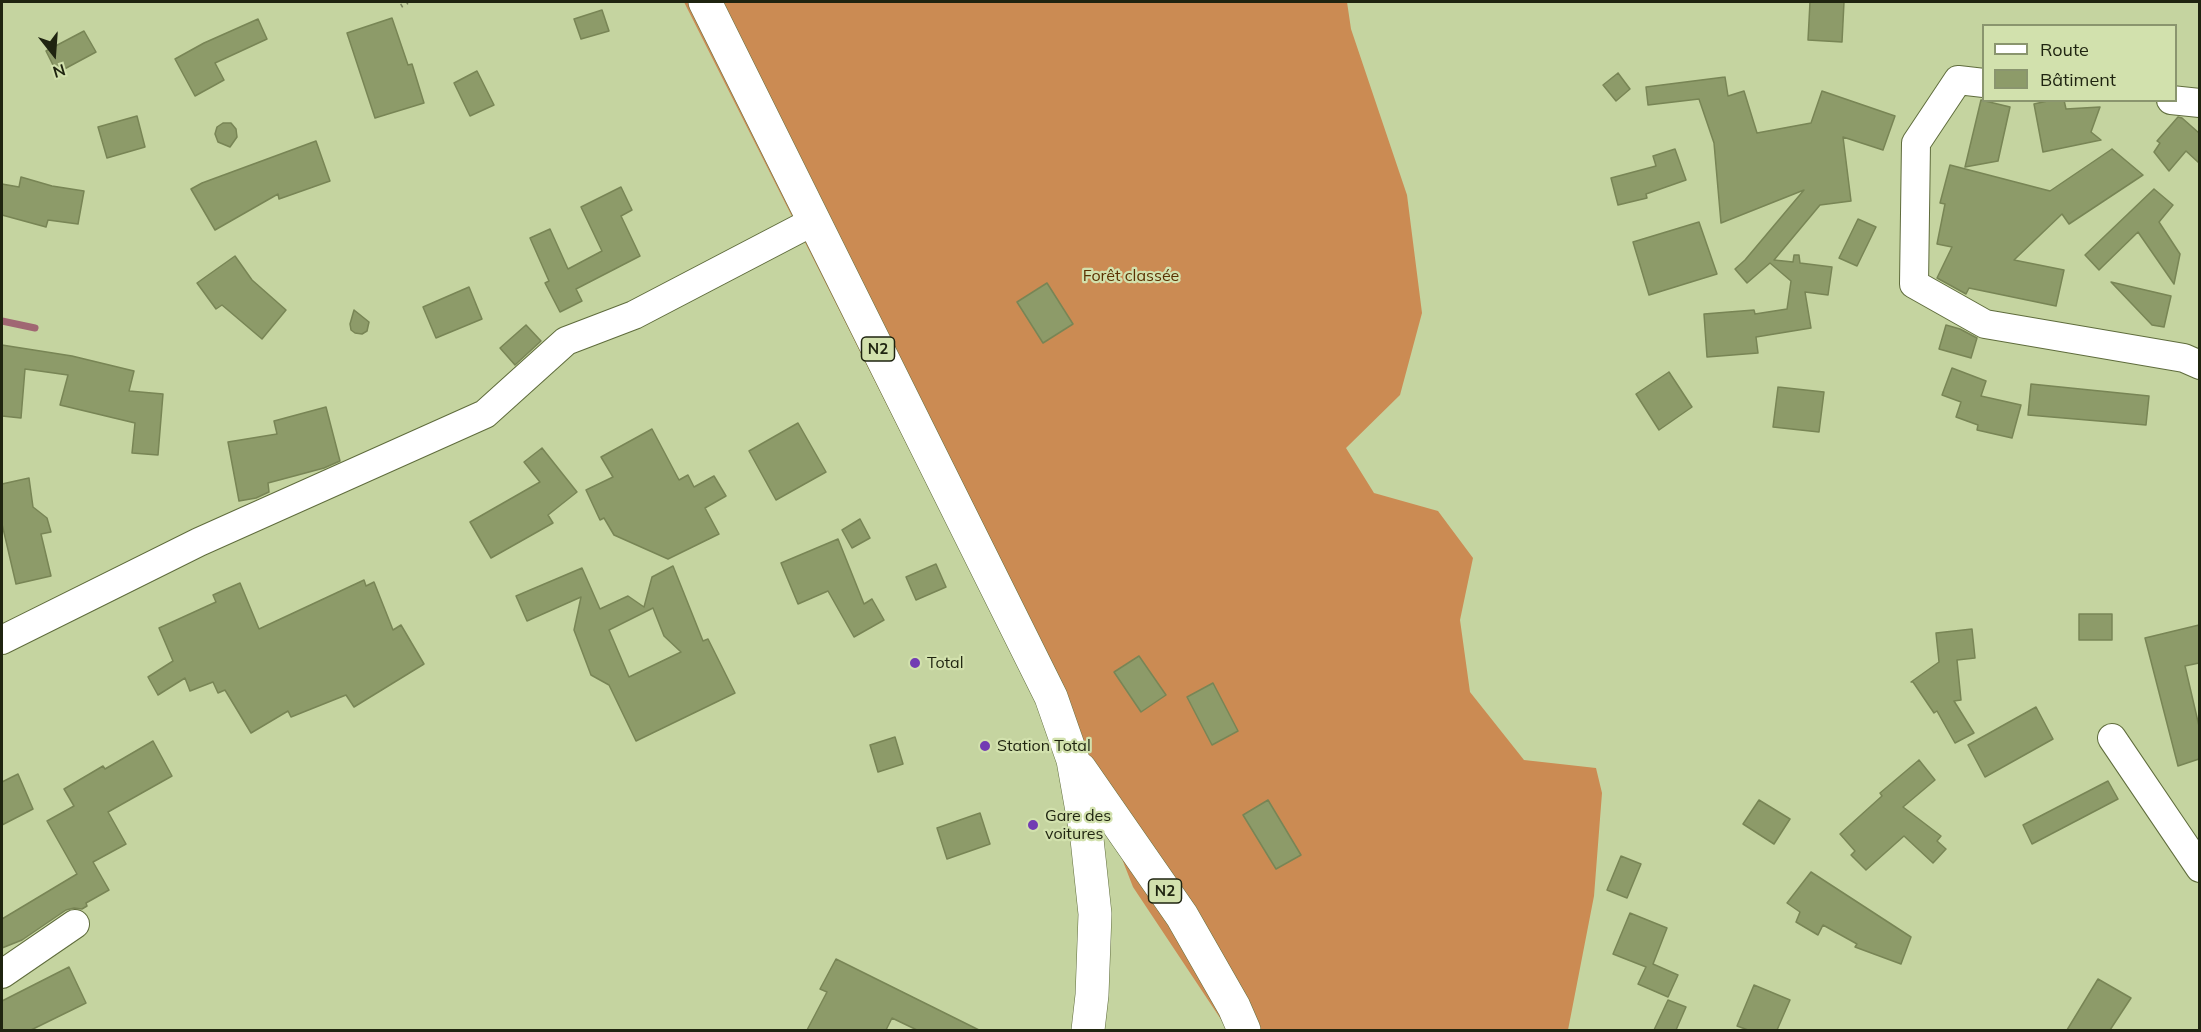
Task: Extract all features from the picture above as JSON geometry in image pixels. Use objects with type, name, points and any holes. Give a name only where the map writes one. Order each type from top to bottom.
[{"type":"highway","name":"N2","points":[[705,2],[1051,697],[1073,760],[1088,839],[1095,914],[1092,995],[1088,1030]]},
{"type":"highway","name":"N2","points":[[1073,760],[1182,916],[1234,1007],[1244,1030]]},
{"type":"street","points":[[1982,83],[1958,80],[1916,143],[1914,284],[1984,324],[2184,358],[2199,365]]},
{"type":"street","points":[[2177,101],[2199,103]]},
{"type":"street","points":[[2,640],[200,542],[485,414],[566,340],[634,315],[814,221]]},
{"type":"street","points":[[2112,738],[2199,868]]},
{"type":"street","points":[[2,974],[75,924]]},
{"type":"path","points":[[401,6],[408,2]]},
{"type":"green space","name":"Forêt classée","points":[[684,2],[1347,2],[1351,29],[1407,195],[1422,313],[1400,395],[1346,448],[1374,493],[1438,511],[1473,558],[1460,620],[1470,692],[1524,760],[1596,768],[1602,793],[1594,896],[1568,1030],[1228,1030],[1133,887],[1091,779],[1055,739]]},
{"type":"building","points":[[1810,2],[1844,2],[1842,42],[1808,40]]},
{"type":"building","points":[[602,10],[609,31],[581,39],[574,19]]},
{"type":"building","points":[[392,18],[408,65],[412,64],[424,103],[375,118],[347,33]]},
{"type":"building","points":[[258,19],[267,39],[215,63],[224,80],[195,96],[175,59],[204,43]]},
{"type":"building","points":[[84,31],[96,52],[57,73],[46,51]]},
{"type":"building","points":[[477,71],[494,105],[470,116],[454,83]]},
{"type":"building","points":[[1618,73],[1630,89],[1616,101],[1603,85]]},
{"type":"building","points":[[1725,77],[1728,96],[1744,91],[1757,133],[1811,123],[1822,91],[1895,116],[1883,150],[1843,137],[1851,201],[1820,205],[1774,260],[1793,262],[1794,255],[1799,255],[1800,263],[1832,267],[1828,295],[1805,292],[1811,328],[1756,337],[1758,353],[1707,357],[1704,314],[1754,310],[1755,314],[1787,309],[1791,281],[1770,263],[1747,283],[1735,269],[1804,190],[1721,223],[1714,143],[1699,99],[1648,105],[1646,87]]},
{"type":"building","points":[[1981,100],[2010,107],[1998,161],[1965,167]]},
{"type":"building","points":[[2064,102],[2066,109],[2100,107],[2091,132],[2101,140],[2043,152],[2034,104]]},
{"type":"building","points":[[137,116],[145,147],[107,158],[98,127]]},
{"type":"building","points":[[2178,117],[2199,133],[2199,163],[2186,151],[2169,171],[2154,152],[2160,143],[2157,141]]},
{"type":"building","points":[[223,123],[231,123],[236,129],[237,137],[230,147],[218,142],[215,134],[217,127]]},
{"type":"building","points":[[316,141],[330,181],[279,199],[278,194],[215,230],[191,189]]},
{"type":"building","points":[[1675,149],[1686,180],[1646,194],[1647,198],[1618,205],[1611,178],[1656,166],[1653,156]]},
{"type":"building","points":[[2112,149],[2143,175],[2069,224],[2062,214],[2014,260],[2064,270],[2056,306],[1969,288],[1966,294],[1937,278],[1952,247],[1937,244],[1945,204],[1940,203],[1950,165],[2050,191]]},
{"type":"building","points":[[21,177],[52,186],[84,191],[78,224],[48,220],[46,227],[2,215],[2,184],[19,187]]},
{"type":"building","points":[[621,187],[632,210],[621,216],[640,256],[576,289],[582,301],[560,312],[545,283],[549,281],[530,238],[550,229],[568,269],[602,251],[581,207]]},
{"type":"building","points":[[2154,189],[2173,205],[2159,222],[2180,254],[2174,284],[2138,232],[2099,270],[2085,255]]},
{"type":"building","points":[[1858,219],[1876,227],[1857,266],[1839,258]]},
{"type":"building","points":[[1699,222],[1717,274],[1649,295],[1633,242]]},
{"type":"building","points":[[235,256],[252,280],[286,310],[262,339],[222,305],[216,309],[197,283]]},
{"type":"building","points":[[2111,282],[2171,296],[2164,327],[2152,325]]},
{"type":"building","points":[[1047,283],[1073,324],[1043,343],[1017,302]]},
{"type":"building","points":[[469,287],[482,319],[436,338],[423,307]]},
{"type":"building","points":[[354,310],[369,322],[367,331],[362,334],[351,330],[350,324]]},
{"type":"building","points":[[526,325],[541,341],[515,365],[500,348]]},
{"type":"building","points":[[1946,325],[1977,338],[1971,358],[1939,349]]},
{"type":"building","points":[[2,345],[72,356],[134,371],[129,391],[163,394],[158,455],[132,453],[135,423],[60,405],[68,375],[25,369],[21,418],[2,416]]},
{"type":"building","points":[[1952,368],[1986,381],[1981,396],[2021,405],[2012,438],[1977,430],[1978,425],[1956,417],[1961,402],[1942,395]]},
{"type":"building","points":[[1669,372],[1692,407],[1659,430],[1636,394]]},
{"type":"building","points":[[2031,384],[2149,396],[2146,425],[2028,415]]},
{"type":"building","points":[[1778,387],[1824,392],[1819,432],[1773,427]]},
{"type":"building","points":[[326,407],[340,461],[324,468],[268,483],[269,492],[256,498],[239,501],[228,442],[277,434],[274,421]]},
{"type":"building","points":[[798,423],[826,472],[776,500],[749,451]]},
{"type":"building","points":[[652,429],[679,480],[688,475],[694,487],[714,476],[726,496],[705,508],[719,534],[668,559],[614,535],[604,518],[600,520],[586,490],[613,477],[601,457]]},
{"type":"building","points":[[542,448],[577,492],[548,515],[553,523],[491,558],[470,522],[540,482],[524,462]]},
{"type":"building","points":[[29,478],[33,507],[47,518],[51,532],[41,534],[51,576],[16,584],[2,524],[2,484]]},
{"type":"building","points":[[860,519],[870,538],[852,548],[842,530]]},
{"type":"building","points":[[838,539],[864,604],[872,599],[884,620],[854,637],[828,591],[798,604],[781,563]]},
{"type":"building","points":[[936,564],[946,587],[916,600],[906,577]]},
{"type":"building","points":[[673,566],[703,641],[708,639],[735,693],[636,741],[609,685],[591,675],[574,630],[581,597],[527,621],[516,596],[582,568],[600,609],[628,596],[644,607],[652,577]],"holes":[[[653,608],[664,636],[681,652],[629,677],[609,630]]]},
{"type":"building","points":[[364,580],[366,586],[374,582],[393,630],[401,625],[424,664],[354,707],[346,695],[291,717],[288,711],[251,733],[225,690],[218,693],[213,682],[190,691],[185,678],[158,695],[148,677],[173,661],[159,628],[216,602],[213,595],[240,583],[259,629]]},
{"type":"building","points":[[2079,614],[2112,614],[2112,640],[2079,640]]},
{"type":"building","points":[[2199,625],[2199,663],[2185,666],[2199,726],[2199,759],[2178,766],[2145,638]]},
{"type":"building","points":[[1972,629],[1975,658],[1957,660],[1961,700],[1954,701],[1974,733],[1955,743],[1937,711],[1934,713],[1911,682],[1939,662],[1936,633]]},
{"type":"building","points":[[1139,656],[1166,695],[1141,712],[1114,672]]},
{"type":"building","points":[[1213,683],[1238,731],[1212,745],[1187,697]]},
{"type":"building","points":[[2036,707],[2053,739],[1985,777],[1968,745]]},
{"type":"building","points":[[895,737],[903,764],[878,772],[870,745]]},
{"type":"building","points":[[153,741],[172,776],[108,812],[126,844],[93,862],[109,890],[86,903],[87,906],[82,909],[66,910],[22,940],[2,948],[2,919],[77,874],[47,821],[74,806],[64,789],[103,766],[105,769]]},
{"type":"building","points":[[1919,760],[1935,780],[1903,807],[1941,836],[1937,841],[1946,849],[1933,863],[1904,836],[1866,870],[1851,855],[1855,851],[1840,834],[1882,796],[1880,793]]},
{"type":"building","points":[[18,774],[33,809],[2,825],[2,782]]},
{"type":"building","points":[[2108,781],[2118,799],[2032,844],[2023,825]]},
{"type":"building","points":[[1268,800],[1301,855],[1276,869],[1243,815]]},
{"type":"building","points":[[1759,800],[1790,819],[1774,844],[1743,824]]},
{"type":"building","points":[[980,813],[990,844],[947,859],[937,828]]},
{"type":"building","points":[[1621,856],[1641,864],[1627,898],[1607,890]]},
{"type":"building","points":[[1811,872],[1911,937],[1901,964],[1855,947],[1857,944],[1823,925],[1818,935],[1796,922],[1800,912],[1787,903]]},
{"type":"building","points":[[1630,913],[1667,928],[1653,964],[1678,975],[1668,997],[1638,984],[1646,967],[1613,954]]},
{"type":"building","points":[[836,959],[979,1030],[917,1030],[892,1018],[886,1030],[807,1030],[827,992],[820,989]]},
{"type":"building","points":[[69,967],[86,1003],[31,1030],[2,1030],[2,1001]]},
{"type":"building","points":[[2098,979],[2131,998],[2110,1030],[2067,1030]]},
{"type":"building","points":[[1754,985],[1790,1000],[1777,1030],[1748,1030],[1737,1026]]},
{"type":"building","points":[[1668,1000],[1686,1007],[1676,1030],[1654,1030]]},
{"type":"waterway","points":[[2,321],[35,328]]},
{"type":"place","name":"Total","points":[[915,663]]},
{"type":"place","name":"Station Total","points":[[985,746]]},
{"type":"place","name":"Gare des voitures","points":[[1033,825]]}]
